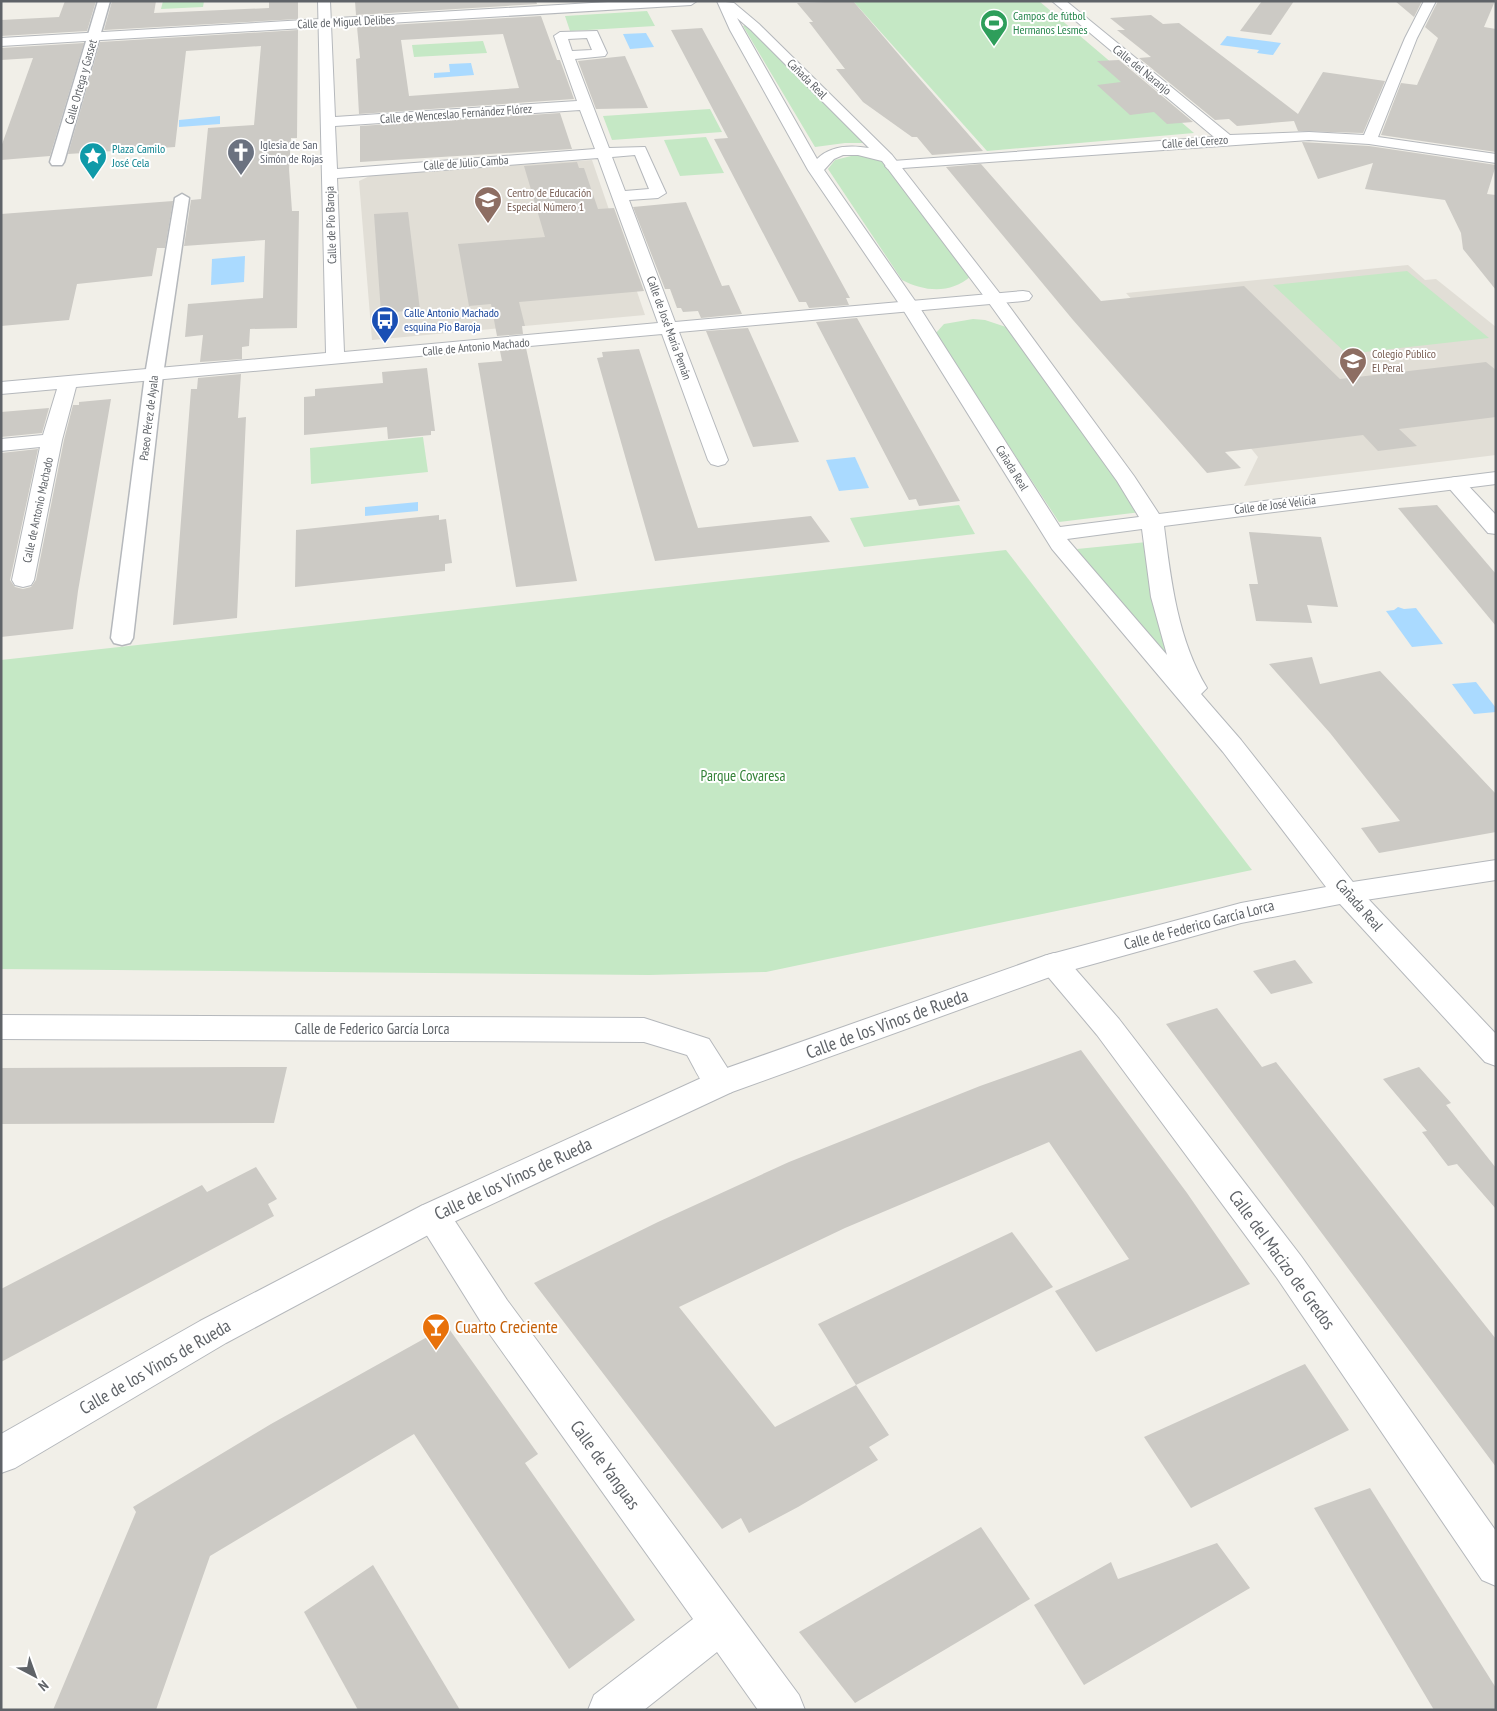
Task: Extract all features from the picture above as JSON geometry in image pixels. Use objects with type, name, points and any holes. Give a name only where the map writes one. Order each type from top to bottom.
[{"type":"street","name":"Calle Ortega y Gasset","points":[[57,162],[104,1]]},
{"type":"street","name":"Calle de Pío Baroja","points":[[324,1],[335,359]]},
{"type":"street","name":"Calle de Miguel Delibes","points":[[1,42],[691,1]]},
{"type":"street","name":"Cañada Real","points":[[724,1],[755,27],[890,162],[996,299],[1127,480],[1152,522],[1162,597],[1183,668],[1232,746]]},
{"type":"street","name":"Cañada Real","points":[[724,1],[736,30],[816,170],[911,308],[1054,534],[1076,565],[1232,746],[1346,893],[1496,1054]]},
{"type":"street","name":"Calle del Naranjo","points":[[1058,1],[1227,140]]},
{"type":"street","points":[[1369,140],[1411,38],[1430,1]]},
{"type":"street","name":"Calle de José María Pemán","points":[[568,55],[718,460]]},
{"type":"street","name":"Calle de Wenceslao Fernández Flórez","points":[[327,122],[586,106]]},
{"type":"street","name":"Calle del Cerezo","points":[[890,162],[1309,136],[1369,140],[1496,159]]},
{"type":"street","points":[[603,153],[640,150],[658,193],[620,196]]},
{"type":"street","points":[[816,170],[830,155],[845,152],[866,151],[890,162]]},
{"type":"street","name":"Calle de Julio Camba","points":[[330,174],[603,153]]},
{"type":"street","name":"Paseo Pérez de Ayala","points":[[122,638],[154,375],[182,198]]},
{"type":"street","name":"Calle de Antonio Machado","points":[[1,388],[911,308],[1023,296]]},
{"type":"street","name":"Calle de Antonio Machado","points":[[23,580],[52,440],[68,382]]},
{"type":"street","name":"Calle de Antonio Machado","points":[[1,444],[52,440]]},
{"type":"street","name":"Calle de José Velicia","points":[[1054,534],[1496,478]]},
{"type":"street","points":[[1455,483],[1496,528]]},
{"type":"street","name":"Calle de Federico García Lorca","points":[[1054,964],[1241,913],[1346,893],[1496,870]]},
{"type":"street","name":"Calle de los Vinos de Rueda","points":[[1,1455],[213,1332],[433,1216],[721,1082],[1054,964]]},
{"type":"street","name":"Calle del Macizo de Gredos","points":[[1054,964],[1108,1027],[1289,1267],[1496,1566]]},
{"type":"street","name":"Calle de Federico García Lorca","points":[[1,1027],[644,1030],[698,1047],[721,1082]]},
{"type":"street","name":"Calle de Yanguas","points":[[433,1216],[494,1311],[784,1710]]},
{"type":"street","points":[[609,1710],[720,1624]]},
{"type":"shaded area","name":"Centro de Educación Especial Número 1","points":[[592,160],[645,315],[372,340],[359,181],[374,174]]},
{"type":"shaded area","name":"Colegio Público El Peral","points":[[1408,265],[1425,280],[1436,279],[1496,327],[1496,455],[1244,486],[1258,457],[1249,446],[1264,442],[1126,293]]},
{"type":"green space","points":[[163,1],[204,1],[203,7],[161,9]]},
{"type":"green space","name":"Campos de fútbol Hermanos Lesmes","points":[[853,1],[1039,1],[1194,133],[987,151]]},
{"type":"green space","points":[[647,11],[655,26],[570,31],[565,16]]},
{"type":"green space","points":[[746,25],[868,143],[845,143],[815,147],[743,26]]},
{"type":"green space","points":[[483,41],[487,53],[414,57],[412,45]]},
{"type":"green space","points":[[710,109],[722,132],[612,140],[603,116]]},
{"type":"green space","points":[[706,137],[724,173],[680,176],[664,140]]},
{"type":"green space","points":[[851,156],[871,156],[884,160],[971,276],[955,286],[938,289],[920,287],[902,280],[828,169],[835,160]]},
{"type":"green space","points":[[1407,271],[1489,338],[1347,354],[1273,285]]},
{"type":"green space","points":[[973,319],[985,320],[1006,327],[1141,512],[1059,522],[935,334],[944,324]]},
{"type":"green space","points":[[423,437],[428,472],[311,484],[310,448]]},
{"type":"green space","points":[[959,505],[975,534],[864,547],[850,518]]},
{"type":"green space","points":[[1147,542],[1183,676],[1108,593],[1077,549]]},
{"type":"green space","name":"Parque Covaresa","points":[[1006,550],[1252,870],[766,972],[649,975],[1,969],[1,660]]},
{"type":"water","points":[[646,33],[654,47],[630,49],[623,34]]},
{"type":"water","points":[[1227,36],[1281,43],[1273,55],[1257,53],[1259,50],[1220,45]]},
{"type":"water","points":[[471,63],[474,75],[434,78],[434,73],[450,72],[449,64]]},
{"type":"water","points":[[220,116],[220,124],[179,127],[179,120]]},
{"type":"water","points":[[245,256],[244,282],[211,285],[212,259]]},
{"type":"water","points":[[855,457],[869,488],[839,491],[826,460]]},
{"type":"water","points":[[418,502],[418,511],[365,516],[365,507]]},
{"type":"water","points":[[1398,607],[1404,609],[1416,608],[1443,644],[1412,647],[1386,611],[1394,610]]},
{"type":"water","points":[[1476,682],[1496,708],[1496,712],[1474,714],[1452,684]]},
{"type":"building","points":[[65,1],[96,1],[87,31],[1,36],[1,20],[59,17]]},
{"type":"building","points":[[112,1],[156,1],[154,13],[269,8],[269,1],[298,1],[298,19],[104,30]]},
{"type":"building","points":[[355,1],[536,1],[537,4],[356,15]]},
{"type":"building","points":[[853,1],[983,151],[932,155],[917,137],[912,137],[863,102],[836,69],[845,69],[809,22],[813,22],[797,3]]},
{"type":"building","points":[[1262,1],[1294,1],[1271,35],[1240,31]]},
{"type":"building","points":[[1395,1],[1422,1],[1414,17]]},
{"type":"building","points":[[1438,1],[1495,1],[1484,27],[1496,29],[1496,152],[1381,135],[1401,83],[1417,85],[1438,38],[1425,27]]},
{"type":"building","points":[[1151,15],[1163,24],[1179,23],[1298,114],[1323,72],[1385,81],[1363,133],[1298,131],[1294,121],[1237,126],[1229,119],[1215,120],[1139,58],[1151,57],[1117,30],[1125,30],[1110,18]]},
{"type":"building","points":[[541,16],[574,99],[359,114],[356,59],[360,58],[357,27]],"holes":[[[503,34],[519,88],[409,96],[401,40]]]},
{"type":"building","points":[[702,28],[850,298],[846,298],[849,305],[809,308],[806,302],[799,302],[714,139],[728,138],[671,30]]},
{"type":"building","points":[[298,30],[297,138],[291,138],[289,169],[292,211],[299,211],[297,328],[250,329],[249,346],[242,347],[242,359],[200,362],[203,335],[185,337],[188,304],[263,298],[265,240],[184,246],[191,200],[201,199],[208,128],[254,125],[261,46],[186,51],[175,147],[68,154],[100,42]]},
{"type":"building","points":[[84,43],[50,156],[1,160],[1,147],[33,58],[1,60],[1,48]]},
{"type":"building","points":[[625,56],[648,108],[596,109],[578,61]]},
{"type":"building","points":[[1119,60],[1193,122],[1167,124],[1154,112],[1130,115],[1097,85],[1121,82],[1097,61]]},
{"type":"building","points":[[560,113],[572,149],[360,162],[360,126]]},
{"type":"building","points":[[1302,142],[1369,146],[1496,165],[1487,194],[1496,195],[1496,290],[1463,249],[1461,233],[1445,200],[1365,189],[1373,163],[1318,179]]},
{"type":"building","points":[[577,162],[579,168],[584,168],[598,209],[614,208],[644,291],[519,302],[525,326],[522,326],[523,334],[497,336],[491,304],[469,306],[458,244],[545,237],[524,166]]},
{"type":"building","points":[[981,164],[1101,301],[1244,286],[1340,379],[1486,362],[1496,370],[1496,417],[1399,429],[1417,446],[1378,451],[1363,435],[1225,452],[1241,468],[1207,473],[1073,320],[946,167]]},
{"type":"building","points":[[173,201],[165,248],[157,248],[152,276],[77,284],[69,320],[1,326],[1,214]]},
{"type":"building","points":[[686,202],[722,286],[729,285],[742,314],[701,318],[698,311],[683,312],[681,308],[677,308],[670,289],[665,289],[633,207]]},
{"type":"building","points":[[408,212],[420,310],[381,313],[374,214]]},
{"type":"building","points":[[857,318],[960,501],[919,506],[916,499],[909,500],[816,322]]},
{"type":"building","points":[[748,328],[799,442],[753,447],[706,331]]},
{"type":"building","points":[[526,348],[577,581],[516,587],[478,363],[502,361],[500,351]]},
{"type":"building","points":[[639,349],[698,528],[811,516],[830,542],[655,561],[597,358],[603,357],[602,352]]},
{"type":"building","points":[[427,368],[435,431],[431,431],[431,435],[388,439],[387,427],[304,435],[304,397],[315,396],[315,389],[383,383],[382,372]]},
{"type":"building","points":[[241,374],[238,418],[246,417],[237,618],[173,625],[191,389],[197,389],[198,378]]},
{"type":"building","points":[[111,399],[73,629],[1,637],[1,453],[38,449],[10,580],[15,587],[23,589],[31,587],[36,580],[64,440],[73,405],[79,405],[79,402]]},
{"type":"building","points":[[49,408],[42,433],[1,437],[1,412]]},
{"type":"building","points":[[1437,505],[1496,574],[1496,626],[1398,508]]},
{"type":"building","points":[[439,515],[439,520],[446,519],[452,563],[445,564],[445,571],[295,587],[296,530]]},
{"type":"building","points":[[1249,532],[1321,537],[1338,607],[1307,605],[1312,623],[1256,621],[1249,584],[1258,584]]},
{"type":"building","points":[[1312,657],[1320,684],[1380,671],[1496,794],[1496,832],[1379,853],[1361,828],[1400,821],[1330,733],[1269,664]]},
{"type":"building","points":[[1295,960],[1313,983],[1271,994],[1253,971]]},
{"type":"building","points":[[1217,1008],[1262,1067],[1276,1062],[1496,1339],[1496,1467],[1166,1024]]},
{"type":"building","points":[[1081,1050],[1187,1193],[1250,1284],[1096,1352],[1055,1291],[1129,1259],[1049,1142],[845,1228],[679,1307],[775,1427],[856,1385],[889,1435],[869,1447],[878,1460],[798,1507],[749,1533],[741,1518],[722,1529],[534,1283],[658,1222],[789,1162],[980,1086]]},
{"type":"building","points":[[287,1067],[274,1123],[1,1124],[1,1068]]},
{"type":"building","points":[[1419,1067],[1451,1103],[1446,1105],[1496,1168],[1496,1209],[1457,1164],[1448,1166],[1422,1132],[1427,1131],[1383,1079]]},
{"type":"building","points":[[256,1167],[277,1199],[268,1204],[274,1216],[1,1362],[1,1289],[202,1185],[207,1192]]},
{"type":"building","points":[[1012,1232],[1053,1287],[856,1385],[818,1324]]},
{"type":"building","points":[[447,1326],[538,1454],[525,1463],[635,1620],[569,1669],[414,1434],[210,1556],[156,1710],[53,1710],[136,1512],[133,1507],[271,1424]]},
{"type":"building","points":[[1305,1364],[1349,1430],[1191,1508],[1144,1437]]},
{"type":"building","points":[[1370,1488],[1496,1688],[1496,1710],[1434,1710],[1314,1508]]},
{"type":"building","points":[[981,1527],[1030,1599],[855,1703],[799,1632]]},
{"type":"building","points":[[1217,1543],[1250,1588],[1084,1685],[1034,1605],[1111,1562],[1118,1579]]},
{"type":"building","points":[[373,1565],[460,1710],[358,1710],[304,1612]]},
{"type":"place","name":"Campos de fútbol Hermanos Lesmes","points":[[994,47]]},
{"type":"place","name":"Iglesia de San Simón de Rojas","points":[[241,176]]},
{"type":"place","name":"Plaza Camilo José Cela","points":[[93,180]]},
{"type":"place","name":"Centro de Educación Especial Número 1","points":[[488,224]]},
{"type":"place","name":"Calle Antonio Machado esquina Pío Baroja","points":[[385,344]]},
{"type":"place","name":"Colegio Público El Peral","points":[[1353,385]]},
{"type":"place","name":"Cuarto Creciente","points":[[436,1351]]}]
